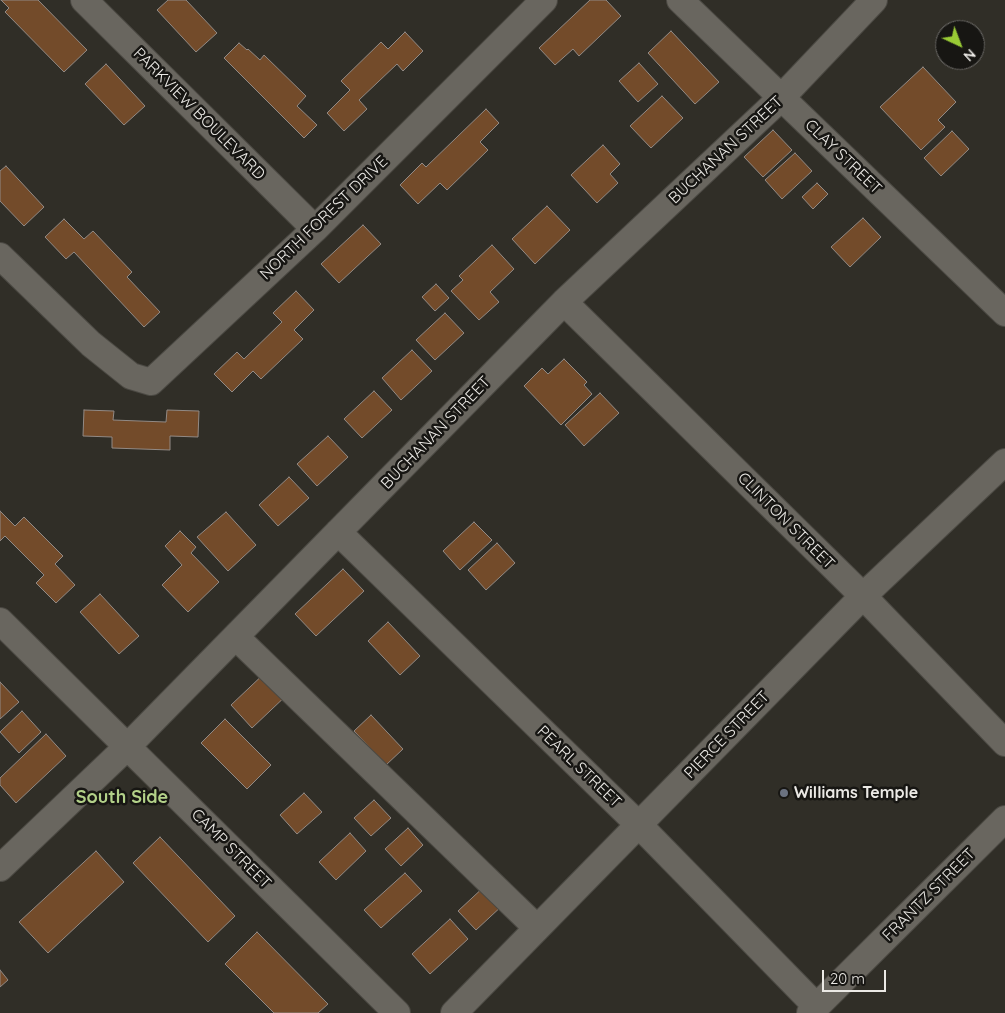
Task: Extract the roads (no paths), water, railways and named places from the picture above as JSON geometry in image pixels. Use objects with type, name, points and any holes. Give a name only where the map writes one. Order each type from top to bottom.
[{"type":"street","name":"PARKVIEW BOULEVARD","points":[[84,0],[315,229]]},
{"type":"street","name":"NORTH FOREST DRIVE","points":[[0,256],[91,344],[131,376],[151,382],[315,229],[544,0]]},
{"type":"street","name":"CLAY STREET","points":[[680,0],[1005,313]]},
{"type":"street","name":"BUCHANAN STREET","points":[[0,868],[128,747],[564,302],[781,98],[874,0]]},
{"type":"street","name":"CLINTON STREET","points":[[564,302],[863,596],[1005,743]]},
{"type":"street","name":"PIERCE STREET","points":[[454,1013],[863,596],[1005,462]]},
{"type":"street","name":"PEARL STREET","points":[[338,532],[639,825],[813,1009]]},
{"type":"street","name":"CAMP STREET","points":[[0,621],[397,1013]]},
{"type":"street","points":[[236,637],[537,928]]},
{"type":"street","name":"FRANTZ STREET","points":[[813,1009],[1005,819]]},
{"type":"place","name":"Williams Temple","points":[[784,793]]},
{"type":"district","name":"South Side","points":[[122,798]]}]
